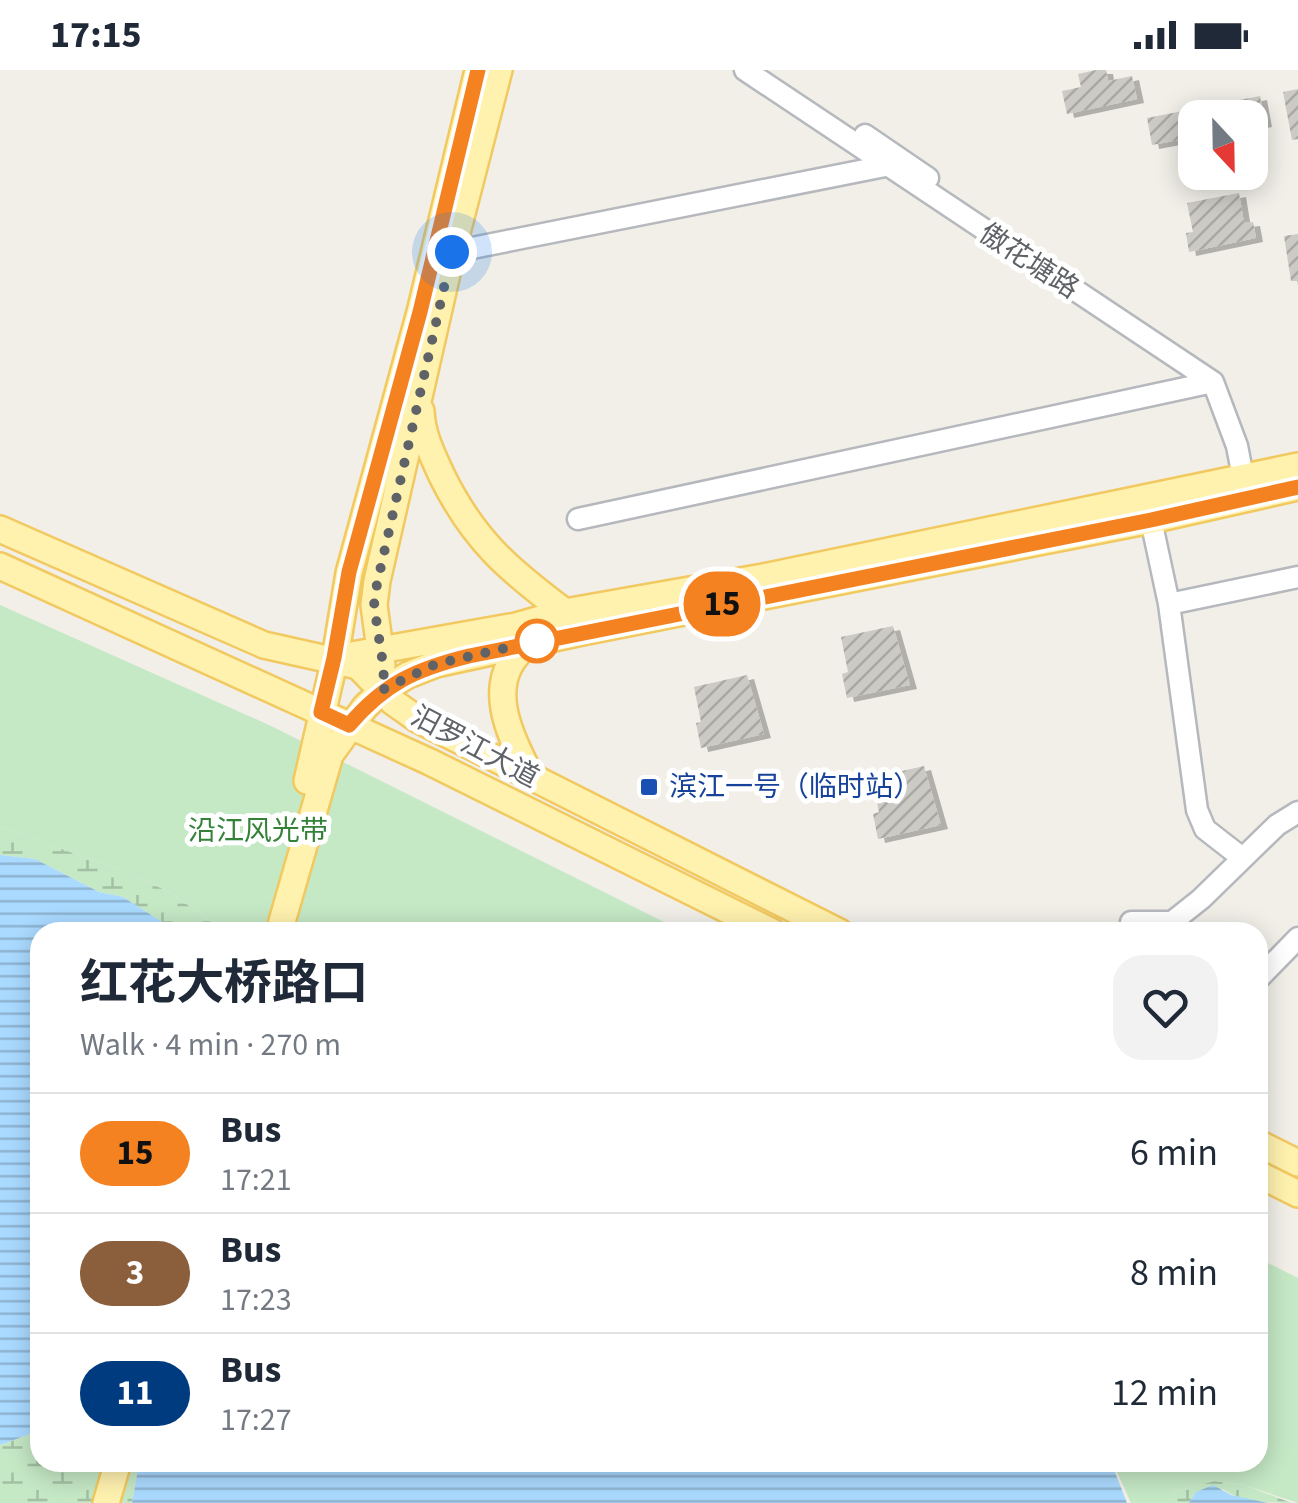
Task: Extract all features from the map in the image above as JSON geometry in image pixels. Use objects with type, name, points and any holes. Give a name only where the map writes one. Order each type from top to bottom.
[{"type":"main road","points":[[382,690],[384,671],[374,605],[377,584],[420,390],[478,70]]},
{"type":"main road","points":[[278,922],[349,572],[499,70]]},
{"type":"main road","points":[[420,390],[422,432],[470,525],[510,569],[565,612]]},
{"type":"main road","points":[[279,922],[330,756],[349,725],[382,690],[436,664],[1151,520],[1251,487],[1298,466]]},
{"type":"main road","points":[[334,658],[1251,487],[1298,487]]},
{"type":"main road","name":"汨罗江大道","points":[[0,529],[264,645],[334,658],[365,670],[417,720],[820,922]]},
{"type":"main road","name":"汨罗江大道","points":[[0,566],[349,725],[752,922]]},
{"type":"main road","points":[[532,642],[514,655],[502,686],[517,750],[532,778]]},
{"type":"main road","points":[[1268,1148],[1298,1163]]},
{"type":"main road","points":[[1268,1179],[1298,1194]]},
{"type":"main road","points":[[106,1503],[115,1472]]},
{"type":"main road","points":[[116,1503],[125,1472]]},
{"type":"street","name":"傲花塘路","points":[[745,70],[1213,382]]},
{"type":"street","points":[[767,70],[1221,374],[1249,443],[1251,487]]},
{"type":"street","points":[[443,250],[885,166]]},
{"type":"street","points":[[578,519],[1213,382],[1251,487]]},
{"type":"street","points":[[1151,520],[1168,604],[1197,810],[1204,828],[1241,858]]},
{"type":"street","points":[[1168,604],[1298,577]]},
{"type":"street","points":[[1131,922],[1172,922],[1201,900],[1277,825],[1298,812]]},
{"type":"street","points":[[1268,970],[1298,938]]},
{"type":"green space","name":"沿江风光带","points":[[0,605],[269,725],[664,922],[211,922],[170,892],[0,827]]},
{"type":"green space","points":[[0,827],[170,892],[211,922],[162,922],[123,897],[99,892],[35,859],[0,855]]},
{"type":"green space","points":[[1268,1263],[1298,1278],[1298,1503],[1244,1485],[1214,1481],[1176,1491],[1172,1503],[1131,1503],[1117,1472],[1268,1472]]},
{"type":"green space","points":[[30,1434],[30,1472],[137,1472],[132,1503],[0,1503],[0,1445]]},
{"type":"green space","points":[[1214,1481],[1244,1485],[1292,1503],[1247,1500],[1223,1489],[1196,1492],[1189,1503],[1172,1503],[1176,1491]]},
{"type":"water","points":[[0,855],[35,859],[99,892],[123,897],[162,922],[30,922],[30,1434],[0,1445]]},
{"type":"water","points":[[137,1472],[1115,1472],[1127,1503],[132,1503]]},
{"type":"water","points":[[1213,1485],[1231,1495],[1268,1503],[1189,1503],[1196,1492]]},
{"type":"building","points":[[1106,70],[1108,81],[1132,76],[1137,99],[1067,114],[1062,91],[1081,87],[1078,74]]},
{"type":"building","points":[[1298,89],[1298,139],[1292,140],[1283,92]]},
{"type":"building","points":[[1178,112],[1178,140],[1152,145],[1147,118]]},
{"type":"building","points":[[1239,193],[1244,223],[1253,222],[1256,238],[1189,252],[1186,233],[1193,232],[1187,203]]},
{"type":"building","points":[[1298,234],[1298,281],[1291,281],[1284,236]]},
{"type":"building","points":[[893,626],[910,685],[847,698],[842,674],[848,672],[841,637]]},
{"type":"building","points":[[747,675],[764,734],[701,748],[694,687]]},
{"type":"building","points":[[924,766],[941,825],[878,839],[873,814],[879,812],[872,778]]},
{"type":"bus line","name":"15","points":[[478,70],[420,312],[349,572],[321,712],[349,725],[382,690],[436,664],[469,656],[1298,487]]},
{"type":"place","name":"滨江一号（临时站）","points":[[649,787]]},
{"type":"route","points":[[452,252],[377,584],[374,605],[384,671],[382,690],[436,664],[537,641]]}]
